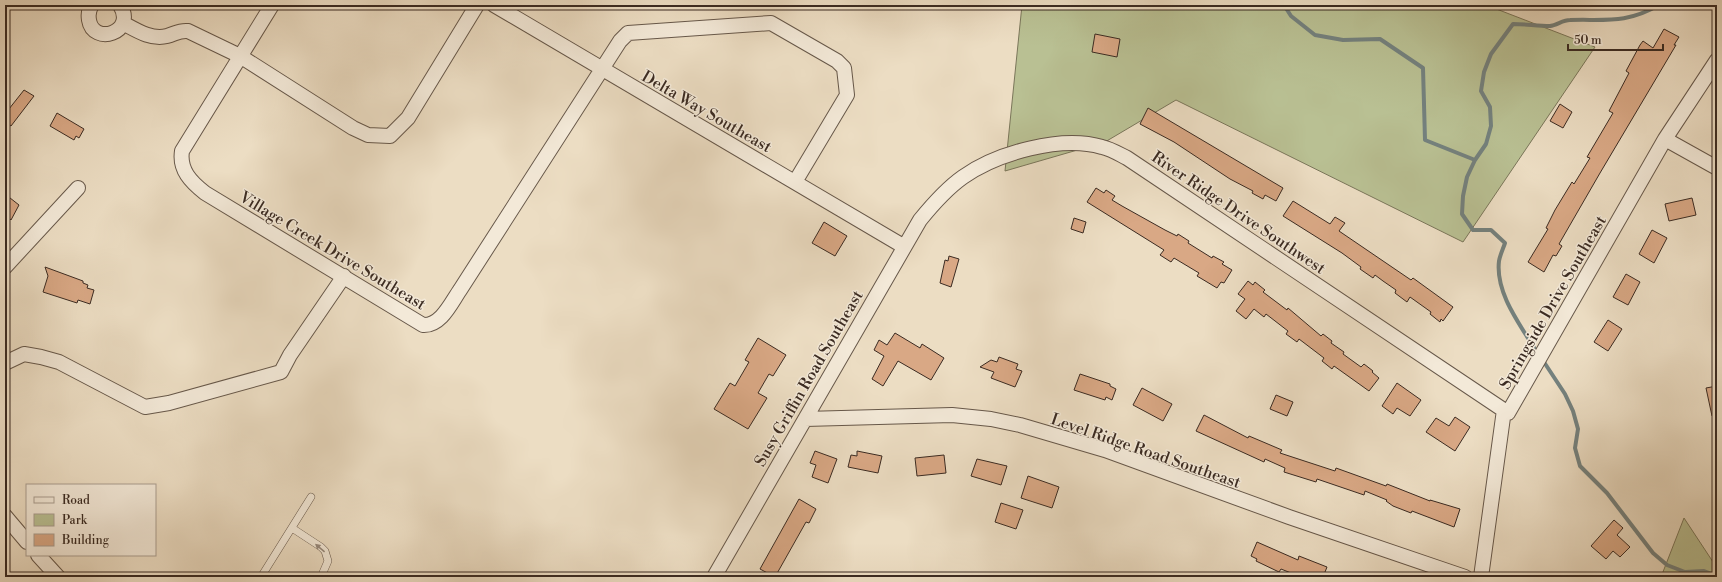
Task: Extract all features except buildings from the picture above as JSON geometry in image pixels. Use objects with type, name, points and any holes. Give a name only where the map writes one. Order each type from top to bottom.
[{"type":"street","points":[[92,5],[88,14],[92,28],[105,34],[112,34],[118,30],[123,23],[124,17],[120,5]]},
{"type":"street","name":"Village Creek Drive Southeast","points":[[272,5],[182,151],[181,158],[183,167],[195,184],[205,193],[423,325],[431,325],[438,321],[460,290],[620,41],[628,33],[763,22],[771,23],[837,61],[844,68],[847,95],[795,182]]},
{"type":"street","points":[[123,23],[150,36],[167,36],[179,30],[188,31],[240,56],[352,128],[368,135],[390,136],[408,118],[477,5]]},
{"type":"street","name":"Delta Way Southeast","points":[[494,5],[903,246]]},
{"type":"street","name":"Springside Drive Southeast","points":[[1481,577],[1504,410],[1508,413],[1665,139],[1717,60]]},
{"type":"street","points":[[1665,139],[1717,168]]},
{"type":"street","name":"River Ridge Drive Southwest","points":[[936,200],[964,177],[997,159],[1032,147],[1068,143],[1102,146],[1127,158],[1504,410]]},
{"type":"street","points":[[5,267],[78,188]]},
{"type":"street","name":"Susy Griffin Road Southeast","points":[[714,577],[903,246],[920,220],[936,200]]},
{"type":"street","points":[[5,363],[24,354],[41,357],[59,362],[145,407],[169,403],[281,372],[290,354],[344,276]]},
{"type":"street","name":"Level Ridge Road Southeast","points":[[805,418],[952,415],[991,419],[1105,450],[1289,517],[1465,577]]},
{"type":"street","points":[[5,516],[26,541]]},
{"type":"street","points":[[39,556],[58,577]]},
{"type":"lane","points":[[261,577],[311,497]]},
{"type":"lane","points":[[292,528],[325,552],[328,561],[321,577]]},
{"type":"green space","points":[[1022,5],[1486,5],[1595,47],[1463,242],[1176,100],[1105,142],[1005,171]]},
{"type":"green space","points":[[1684,518],[1717,568],[1717,577],[1661,577]]},
{"type":"waterway","points":[[1284,5],[1291,16],[1315,35],[1343,40],[1380,39],[1423,68],[1425,140],[1475,160]]},
{"type":"waterway","points":[[1538,354],[1511,310],[1501,286],[1499,261],[1505,243],[1491,230],[1473,230],[1462,214],[1463,196],[1467,177],[1475,160],[1486,144],[1491,126],[1490,107],[1481,91],[1484,72],[1491,54],[1513,24],[1550,26],[1567,20],[1605,20],[1626,18],[1659,5]]},
{"type":"waterway","points":[[1542,359],[1565,394],[1573,411],[1578,429],[1575,448],[1580,466],[1607,493],[1653,553],[1667,565],[1685,572],[1704,571],[1717,576]]}]
